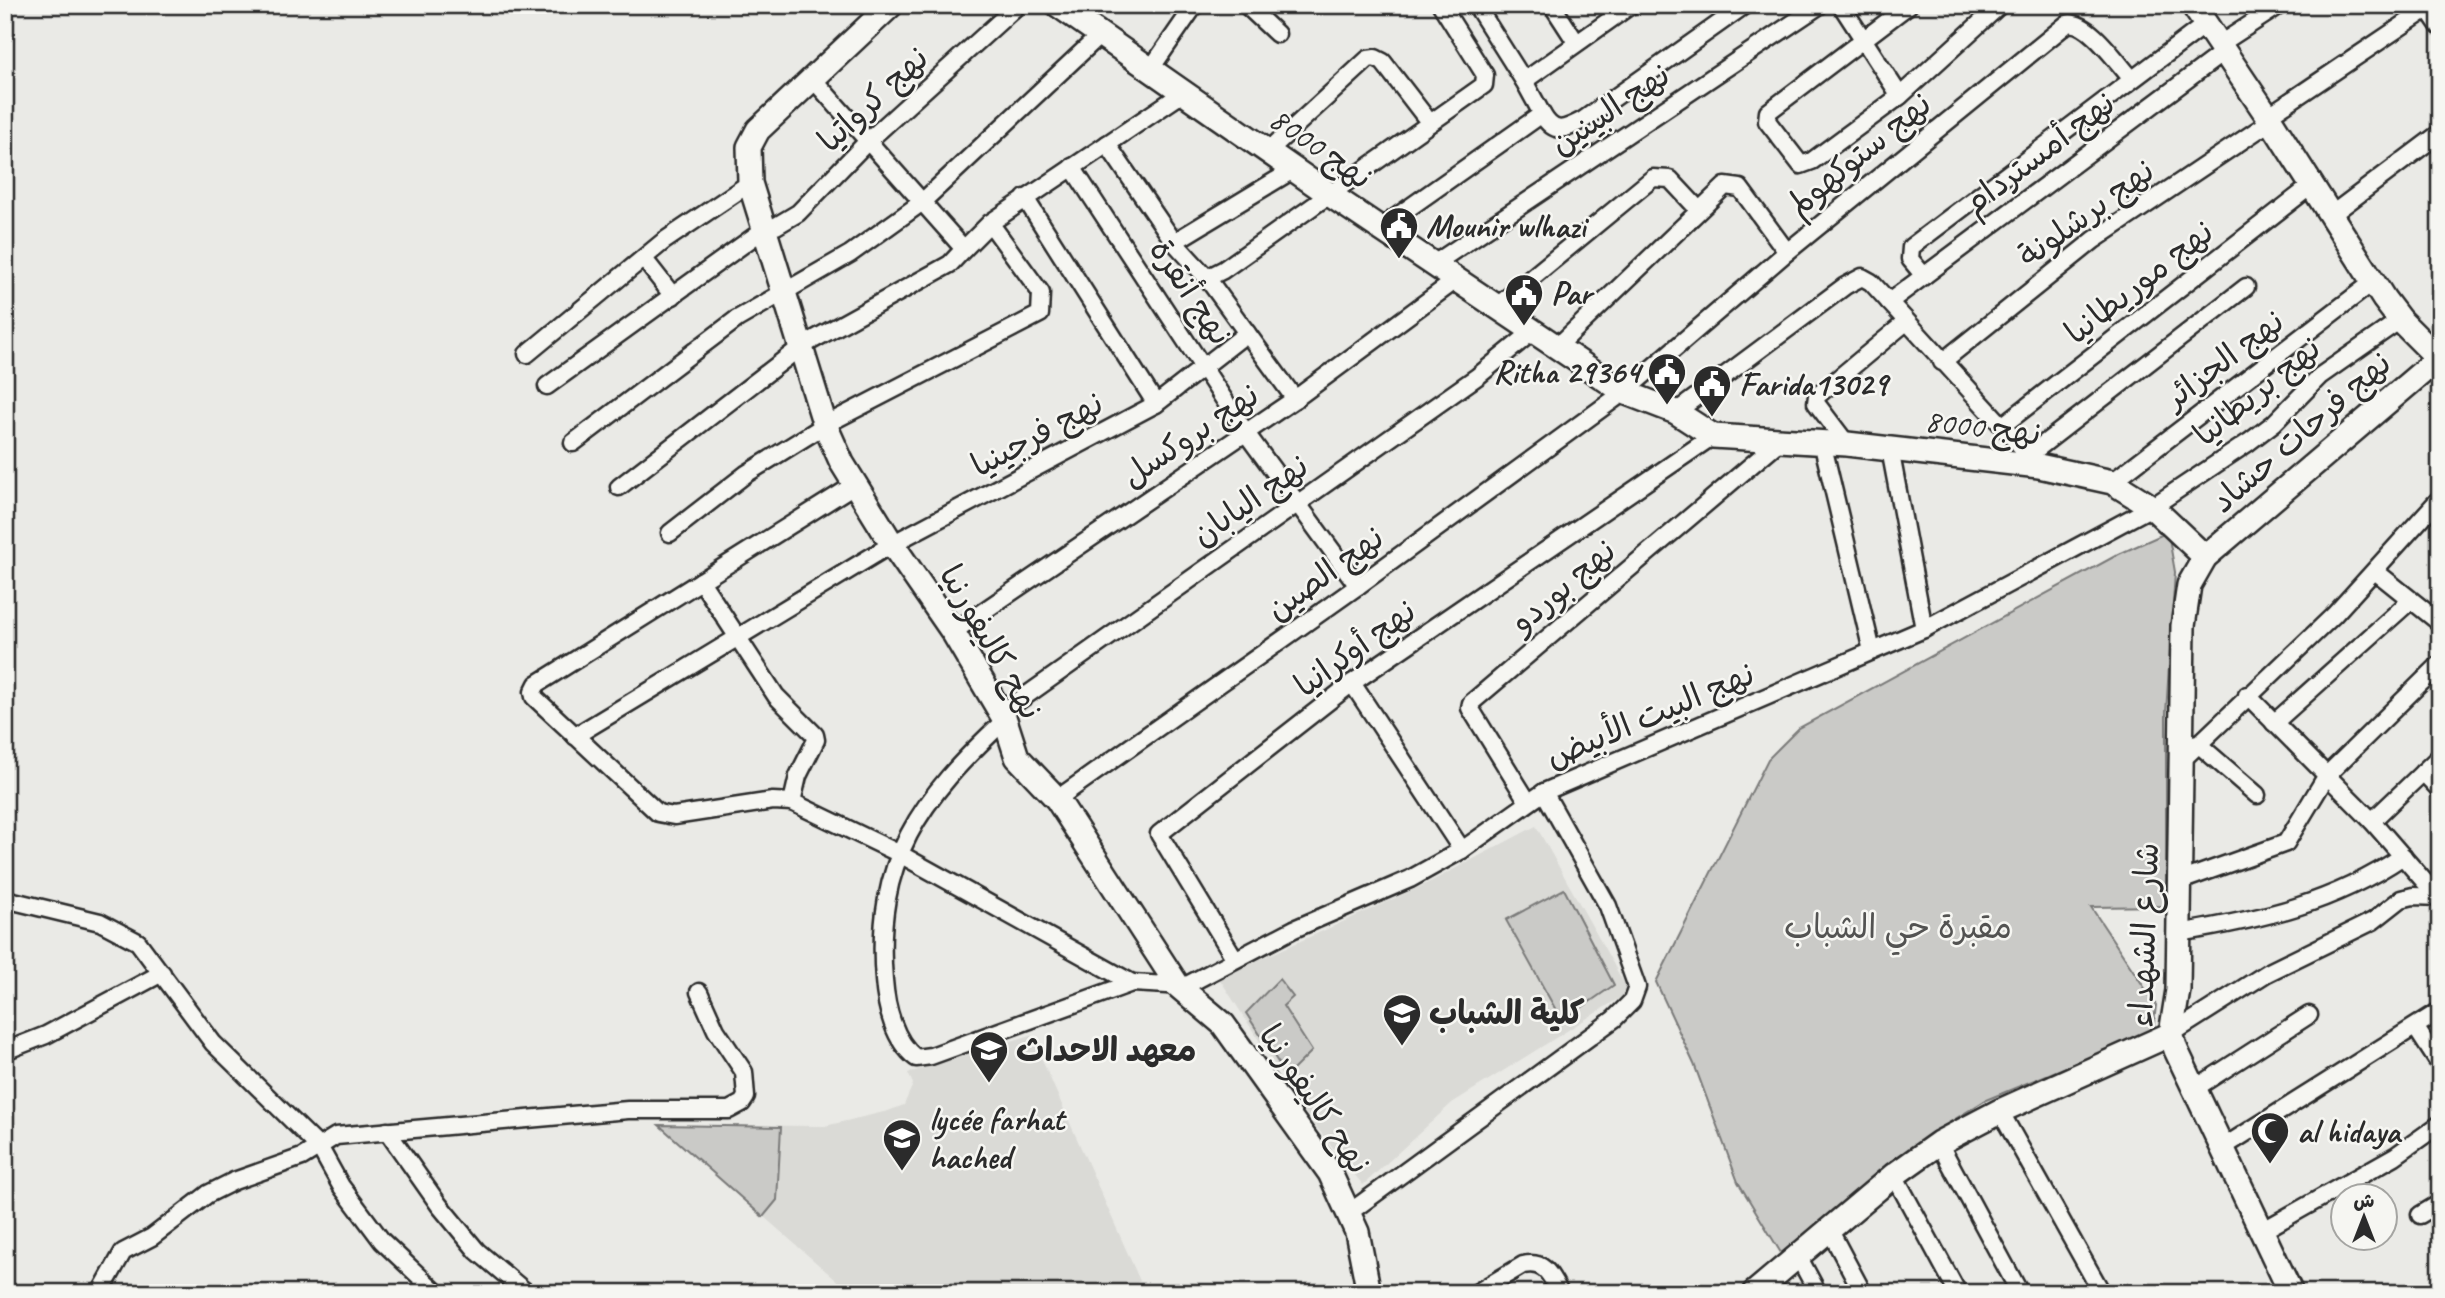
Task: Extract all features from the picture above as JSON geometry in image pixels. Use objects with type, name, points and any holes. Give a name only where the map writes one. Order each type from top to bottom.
[{"type":"street","name":"نهح كاليفورنيا","points":[[891,5],[812,78],[753,137],[749,147],[750,183],[825,425],[854,485],[953,632],[1002,717],[1017,757],[1057,799],[1178,986],[1223,1024],[1330,1172],[1350,1212],[1369,1293]]},
{"type":"street","name":"نهج كرواتيا","points":[[547,386],[766,228],[776,226],[798,213],[867,142],[1018,5]]},
{"type":"street","points":[[1150,69],[1195,5]]},
{"type":"street","points":[[1246,5],[1277,34]]},
{"type":"street","points":[[1207,278],[1223,270],[1486,81],[1485,75],[1441,5]]},
{"type":"street","points":[[1476,5],[1524,81],[1549,127],[1565,130],[1745,5]]},
{"type":"street","points":[[1552,5],[1576,42]]},
{"type":"street","points":[[1524,81],[1630,5]]},
{"type":"street","name":"نهج البينين","points":[[1434,264],[1820,5]]},
{"type":"street","points":[[1841,5],[1900,96]]},
{"type":"street","points":[[1909,5],[1864,42],[1771,108],[1767,121],[1796,162],[1805,165],[1900,96],[2000,5]]},
{"type":"street","points":[[2193,5],[2269,118],[2373,282],[2400,320],[2439,358]]},
{"type":"street","name":"نهج أمستردام","points":[[1889,302],[2280,5]]},
{"type":"street","points":[[2426,7],[2440,27]]},
{"type":"street","name":"نهج برشلونة","points":[[1942,362],[2095,240],[2426,7]]},
{"type":"street","name":"نهج 8000","points":[[1068,8],[1099,36],[1624,393],[1676,412],[1713,436],[1822,442],[2033,461],[2112,482],[2152,507],[2206,557]]},
{"type":"street","name":"نهج ستوكهولم","points":[[1624,393],[1787,252],[2067,24],[2074,23],[2086,28],[2132,79]]},
{"type":"street","points":[[1924,276],[1910,260],[1910,247],[2206,24]]},
{"type":"street","points":[[573,443],[689,354],[783,290],[850,254],[921,203],[1099,36]]},
{"type":"street","points":[[1267,152],[1368,60],[1375,58],[1382,62],[1430,123]]},
{"type":"street","points":[[812,78],[964,248]]},
{"type":"street","points":[[619,487],[802,346],[950,264],[990,223],[1182,93]]},
{"type":"street","points":[[1380,229],[1542,114]]},
{"type":"street","points":[[2331,215],[2440,133]]},
{"type":"street","points":[[1107,144],[1174,242],[1207,278],[1295,399]]},
{"type":"street","name":"نهج أنقرة","points":[[1072,167],[1246,433],[1358,586]]},
{"type":"street","points":[[1174,242],[1293,170]]},
{"type":"street","points":[[1496,307],[1653,178],[1670,178],[1698,209]]},
{"type":"street","points":[[527,354],[644,259],[750,183]]},
{"type":"street","points":[[1558,346],[1725,186],[1735,185],[1787,252]]},
{"type":"street","name":"نهج موريطانيا","points":[[2002,426],[2312,185]]},
{"type":"street","points":[[1025,198],[1156,404]]},
{"type":"street","points":[[670,533],[746,474],[825,425],[1040,314],[1041,293],[990,223]]},
{"type":"street","points":[[644,259],[673,296]]},
{"type":"street","points":[[1676,412],[1857,279],[1866,278],[2033,461],[2246,287]]},
{"type":"street","name":"نهج بروكسل","points":[[953,632],[1295,399],[1456,281]]},
{"type":"street","name":"نهج الجزائر","points":[[2112,482],[2373,282]]},
{"type":"street","name":"نهج بريطانيا","points":[[2152,507],[2249,442],[2274,423],[2313,381],[2400,320]]},
{"type":"street","points":[[1847,444],[1816,403],[1817,396],[1906,322]]},
{"type":"street","name":"نهج اليابان","points":[[1132,983],[931,1056],[916,1058],[897,1034],[885,992],[885,900],[898,853],[934,794],[1002,717],[1478,376],[1532,331]]},
{"type":"street","name":"نهج فرجينيا","points":[[575,736],[892,544],[1156,404],[1247,333]]},
{"type":"street","name":"نهج فرحات حشاد","points":[[2206,557],[2439,358]]},
{"type":"street","name":"نهج الصين","points":[[1057,799],[1624,393]]},
{"type":"street","name":"نهج أوكرانيا","points":[[1235,959],[1159,834],[1352,683],[1713,436]]},
{"type":"street","name":"نهج بوردو","points":[[1528,802],[1487,740],[1470,708],[1471,703],[1781,440]]},
{"type":"street","points":[[1822,442],[1872,651]]},
{"type":"street","points":[[1890,449],[1924,629]]},
{"type":"street","points":[[854,485],[537,684],[534,697],[651,809],[665,816],[773,801],[792,802],[898,853],[1132,983],[1178,986]]},
{"type":"street","points":[[2179,764],[2197,743],[2333,615],[2440,498]]},
{"type":"street","name":"نهج البيت الأبيض","points":[[1178,986],[1185,986],[1294,929],[1410,879],[1462,850],[1544,792],[1924,629],[2152,507]]},
{"type":"street","name":"شارع الشهداء","points":[[2206,557],[2191,579],[2185,604],[2179,764],[2178,990],[2171,1034],[2194,1089],[2291,1293]]},
{"type":"street","points":[[2375,571],[2440,623]]},
{"type":"street","points":[[701,581],[776,696],[816,738],[798,776],[792,802]]},
{"type":"street","points":[[2274,723],[2410,601]]},
{"type":"street","points":[[2180,881],[2286,843],[2328,775],[2440,664]]},
{"type":"street","points":[[1352,683],[1462,850]]},
{"type":"street","points":[[2247,695],[2372,821],[2439,897]]},
{"type":"street","points":[[2197,743],[2257,795]]},
{"type":"street","points":[[2372,821],[2440,756]]},
{"type":"street","points":[[2423,772],[2440,790]]},
{"type":"street","points":[[1350,1212],[1614,1018],[1636,993],[1608,905],[1544,792]]},
{"type":"street","points":[[2179,933],[2248,922],[2346,890],[2364,882],[2403,856]]},
{"type":"street","points":[[1758,1291],[1797,1254],[1894,1175],[1939,1143],[2000,1111],[2171,1034],[2267,973],[2373,921],[2401,899],[2413,896],[2439,897]]},
{"type":"street","points":[[5,899],[100,922],[138,942],[213,1043],[320,1148],[341,1186],[376,1234],[437,1293]]},
{"type":"street","points":[[5,1051],[46,1035],[162,973]]},
{"type":"street","points":[[100,1293],[123,1252],[152,1237],[208,1194],[320,1148],[336,1136],[628,1110],[713,1111],[736,1107],[746,1097],[747,1080],[716,1030],[699,992]]},
{"type":"street","points":[[2222,1148],[2438,1012]]},
{"type":"street","points":[[2194,1089],[2309,1015]]},
{"type":"street","points":[[2416,1028],[2438,1062]]},
{"type":"street","points":[[2000,1111],[2102,1293]]},
{"type":"street","points":[[2262,1231],[2395,1156],[2440,1124]]},
{"type":"street","points":[[387,1131],[439,1205],[477,1251],[527,1293]]},
{"type":"street","points":[[1939,1143],[2020,1293]]},
{"type":"street","points":[[1894,1175],[1958,1293]]},
{"type":"street","points":[[2420,1215],[2440,1202]]},
{"type":"street","points":[[1829,1229],[1863,1293]]},
{"type":"street","points":[[1797,1254],[1818,1293]]},
{"type":"street","points":[[1476,1293],[1531,1263],[1541,1265],[1549,1272],[1560,1293]]},
{"type":"shaded area","name":"كلية الشباب","points":[[1536,826],[1629,992],[1452,1103],[1363,1185],[1309,1118],[1219,978],[1424,885]]},
{"type":"shaded area","name":"lycée farhat hached","points":[[1031,1035],[1140,1281],[1118,1293],[851,1293],[659,1125],[825,1126],[888,1111],[904,1105],[913,1084],[908,1073]]},
{"type":"green space","name":"مقبرة حي الشباب","points":[[2168,532],[2175,572],[2166,713],[2166,906],[2091,907],[2156,1005],[2153,1031],[1986,1100],[1931,1134],[1796,1250],[1781,1253],[1738,1182],[1694,1064],[1656,982],[1768,759],[1799,728],[2119,554]]},
{"type":"green space","points":[[1564,889],[1614,985],[1562,1021],[1506,920]]},
{"type":"green space","points":[[1279,979],[1293,997],[1283,1006],[1312,1051],[1287,1076],[1246,1013]]},
{"type":"green space","points":[[659,1125],[781,1127],[777,1200],[763,1217]]},
{"type":"place","name":"Mounir wlhazi","points":[[1399,260]]},
{"type":"place","name":"Par","points":[[1524,327]]},
{"type":"place","name":"Ritha 29364","points":[[1667,406]]},
{"type":"place","name":"Farida13029","points":[[1712,418]]},
{"type":"place","name":"كلية الشباب","points":[[1402,1047]]},
{"type":"place","name":"معهد الاحداث","points":[[989,1084]]},
{"type":"place","name":"al hidaya","points":[[2270,1165]]},
{"type":"place","name":"lycée farhat hached","points":[[902,1172]]}]
